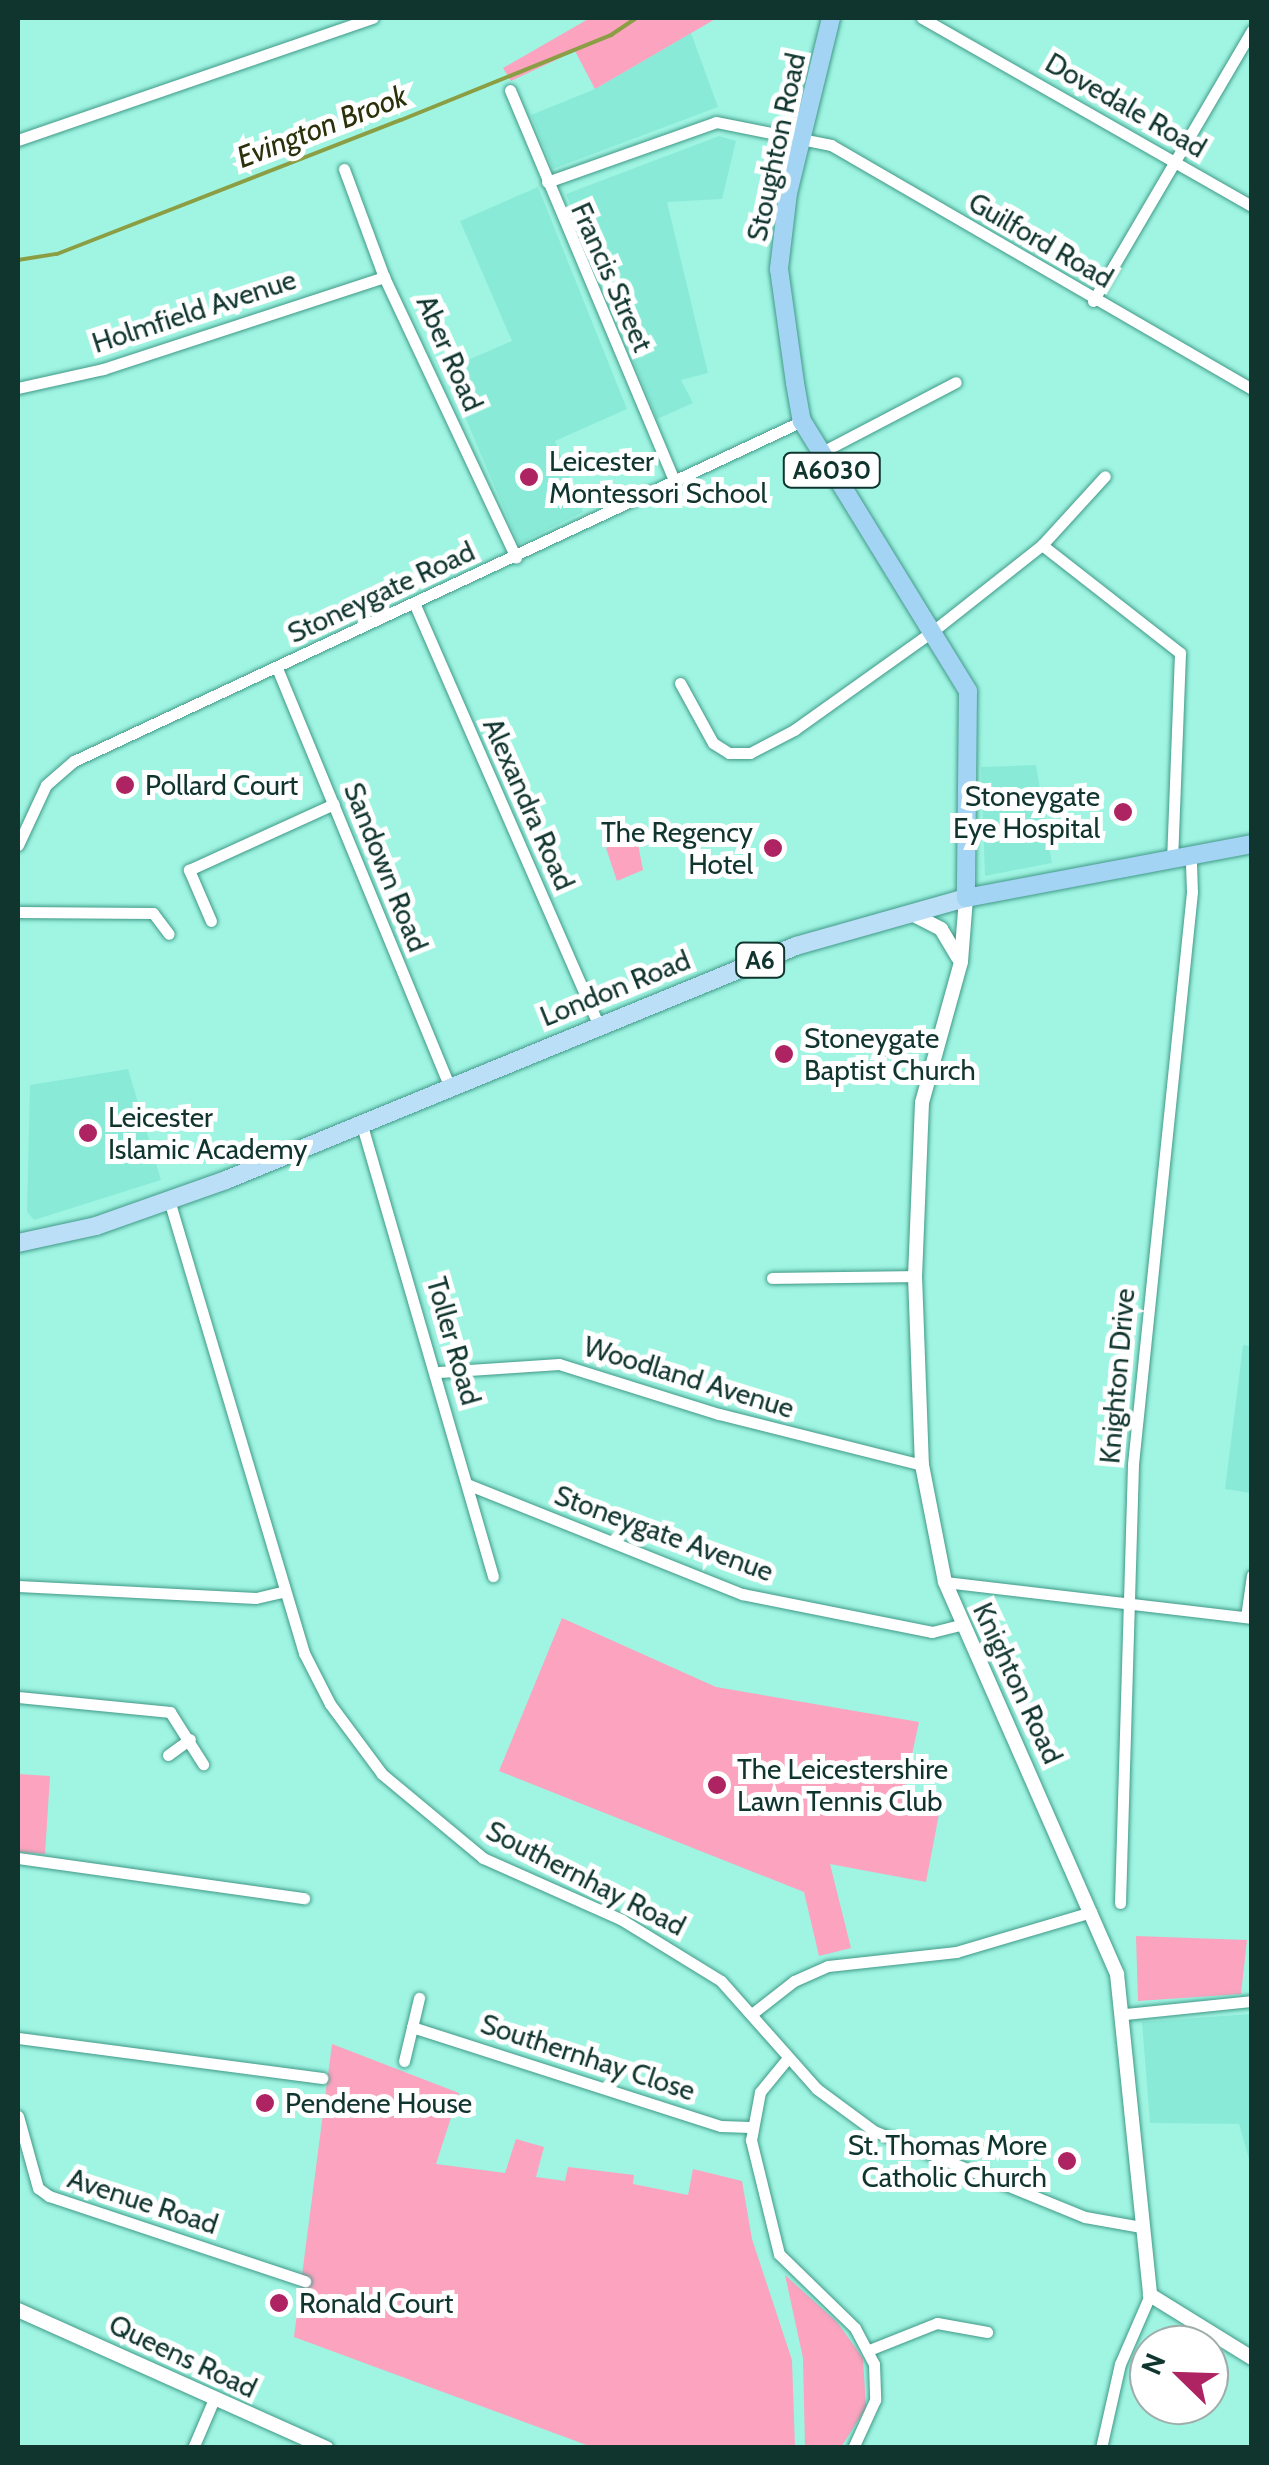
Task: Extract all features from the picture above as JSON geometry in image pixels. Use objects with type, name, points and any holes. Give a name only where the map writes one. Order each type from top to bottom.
[{"type":"highway","name":"Stoughton Road","points":[[832,18],[788,193],[779,269],[802,421],[933,631],[972,703],[966,898]]},
{"type":"highway","name":"London Road","points":[[966,898],[1252,844]]},
{"type":"main road","name":"London Road","points":[[18,1243],[96,1226],[169,1200],[796,946],[966,898]]},
{"type":"street","points":[[18,140],[373,18]]},
{"type":"street","name":"Dovedale Road","points":[[922,18],[1252,206]]},
{"type":"street","points":[[1094,301],[1252,27],[1241,18]]},
{"type":"street","name":"Francis Street","points":[[510,90],[675,482]]},
{"type":"street","name":"Guilford Road","points":[[547,182],[716,122],[831,145],[1094,301],[1252,389]]},
{"type":"street","name":"Aber Road","points":[[344,169],[384,277],[516,558]]},
{"type":"street","name":"Holmfield Avenue","points":[[18,388],[103,369],[384,277]]},
{"type":"street","points":[[820,453],[956,382]]},
{"type":"street","name":"Stoneygate Road","points":[[18,846],[46,785],[74,761],[516,558],[802,421]]},
{"type":"street","points":[[680,683],[713,743],[729,754],[750,753],[794,730],[933,631],[1042,544],[1105,476]]},
{"type":"street","name":"Knighton Drive","points":[[1042,544],[1180,653],[1182,857],[1192,892],[1135,1444],[1120,1903]]},
{"type":"street","name":"Alexandra Road","points":[[415,604],[598,1024]]},
{"type":"street","name":"Sandown Road","points":[[276,668],[449,1085]]},
{"type":"street","points":[[211,921],[189,870],[334,804]]},
{"type":"street","name":"Knighton Road","points":[[966,898],[960,962],[922,1103],[915,1276],[922,1465],[945,1582],[1091,1912],[1126,2014],[1141,2227],[1150,2295]]},
{"type":"street","points":[[18,912],[153,912],[169,934]]},
{"type":"street","points":[[908,912],[950,937],[960,962]]},
{"type":"street","name":"Toller Road","points":[[362,1122],[439,1372],[493,1576]]},
{"type":"street","name":"Southernhay Road","points":[[169,1200],[283,1592],[330,1704],[414,1805],[512,1874],[654,1937],[721,1981],[753,2013],[788,2059],[846,2113],[900,2144],[1086,2217],[1141,2227]]},
{"type":"street","points":[[772,1278],[915,1276]]},
{"type":"street","name":"Woodland Avenue","points":[[439,1372],[559,1364],[821,1443],[922,1465]]},
{"type":"street","name":"Stoneygate Avenue","points":[[469,1485],[742,1594],[932,1632],[961,1624]]},
{"type":"street","points":[[945,1582],[1249,1618],[1252,1576]]},
{"type":"street","points":[[18,1586],[256,1598],[283,1592]]},
{"type":"street","points":[[18,1698],[170,1712],[203,1764]]},
{"type":"street","points":[[168,1754],[190,1739]]},
{"type":"street","points":[[18,1858],[304,1898]]},
{"type":"street","points":[[753,2013],[794,1981],[828,1966],[956,1952],[1091,1912]]},
{"type":"street","points":[[404,2061],[419,1998]]},
{"type":"street","points":[[1126,2014],[1252,2001]]},
{"type":"street","name":"Southernhay Close","points":[[412,2027],[721,2126],[750,2127]]},
{"type":"street","points":[[18,2038],[322,2078]]},
{"type":"street","points":[[788,2059],[760,2092],[750,2127],[765,2216],[779,2254],[855,2328],[868,2350],[876,2400],[853,2448]]},
{"type":"street","name":"Avenue Road","points":[[18,2116],[38,2188],[49,2196],[306,2281]]},
{"type":"street","points":[[1101,2448],[1120,2364],[1150,2295],[1252,2358]]},
{"type":"street","name":"Queens Road","points":[[18,2310],[327,2448]]},
{"type":"street","points":[[868,2350],[937,2322],[987,2332]]},
{"type":"street","points":[[194,2448],[214,2398]]},
{"type":"shaded area","points":[[590,18],[717,18],[595,89],[575,51],[511,81],[503,68]]},
{"type":"shaded area","points":[[691,33],[718,107],[553,169],[531,115],[595,89]]},
{"type":"shaded area","points":[[719,136],[736,141],[722,199],[667,202],[708,373],[681,380],[693,403],[657,419],[566,194]]},
{"type":"shaded area","points":[[538,187],[627,409],[555,441],[583,512],[519,544],[445,370],[512,341],[460,221]]},
{"type":"shaded area","points":[[1036,765],[1052,863],[985,876],[981,767]]},
{"type":"shaded area","points":[[636,834],[643,870],[617,881],[606,848]]},
{"type":"shaded area","name":"Leicester Islamic Academy","points":[[128,1069],[161,1180],[34,1220],[27,1212],[30,1085]]},
{"type":"shaded area","points":[[1243,1345],[1251,1346],[1251,1493],[1225,1489]]},
{"type":"shaded area","name":"The Leicestershire Lawn Tennis Club","points":[[562,1618],[716,1687],[919,1722],[902,1801],[940,1809],[926,1882],[830,1864],[851,1948],[819,1956],[804,1892],[499,1771]]},
{"type":"shaded area","points":[[18,1774],[50,1776],[45,1854],[18,1852]]},
{"type":"shaded area","points":[[1136,1936],[1247,1940],[1241,1994],[1138,2001]]},
{"type":"shaded area","points":[[1252,2014],[1251,2166],[1239,2124],[1150,2123],[1142,2022]]},
{"type":"shaded area","points":[[332,2044],[459,2093],[436,2164],[505,2173],[516,2139],[544,2147],[536,2177],[565,2181],[568,2167],[634,2175],[633,2184],[688,2195],[693,2169],[742,2181],[752,2239],[792,2360],[795,2447],[592,2447],[294,2337]]},
{"type":"shaded area","points":[[785,2275],[837,2322],[863,2358],[866,2408],[841,2447],[805,2447],[803,2358]]},
{"type":"waterway","name":"Evington Brook","points":[[18,260],[57,254],[401,120],[611,35],[636,18]]},
{"type":"place","name":"Leicester Montessori School","points":[[529,477]]},
{"type":"place","name":"Pollard Court","points":[[125,785]]},
{"type":"place","name":"Stoneygate Eye Hospital","points":[[1123,812]]},
{"type":"place","name":"The Regency Hotel","points":[[773,848]]},
{"type":"place","name":"Stoneygate Baptist Church","points":[[784,1054]]},
{"type":"place","name":"Leicester Islamic Academy","points":[[88,1133]]},
{"type":"place","name":"The Leicestershire Lawn Tennis Club","points":[[717,1785]]},
{"type":"place","name":"Pendene House","points":[[265,2103]]},
{"type":"place","name":"St. Thomas More Catholic Church","points":[[1067,2161]]},
{"type":"place","name":"Ronald Court","points":[[279,2303]]}]
